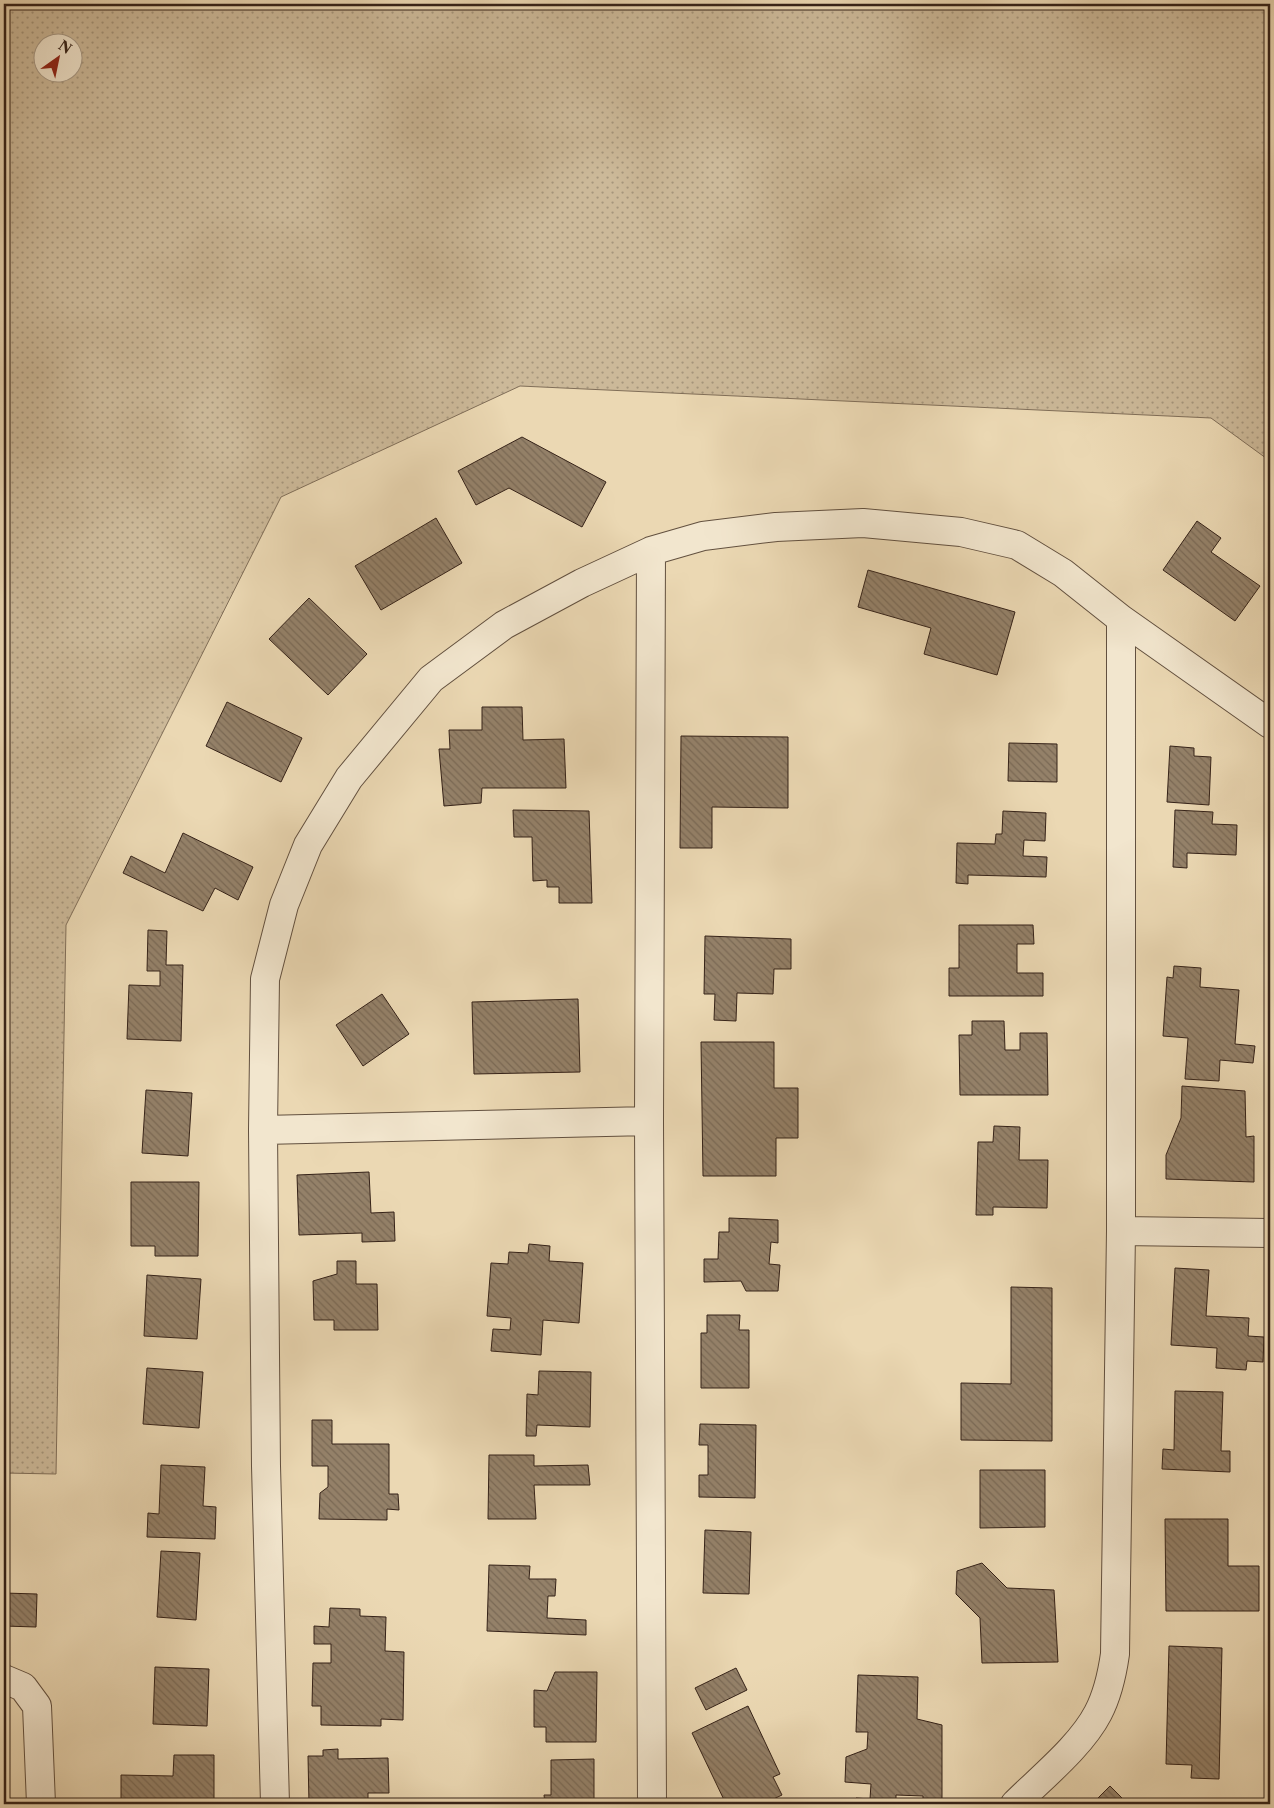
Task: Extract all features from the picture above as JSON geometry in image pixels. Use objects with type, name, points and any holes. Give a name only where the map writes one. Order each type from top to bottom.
[{"type":"street","points":[[275,1804],[266,1466],[263,1130],[265,979],[284,904],[308,845],[349,778],[431,679],[504,625],[582,583],[651,551],[703,536],[776,527],[863,524],[961,532],[1017,546],[1063,573],[1122,619],[1270,724]]},
{"type":"street","points":[[651,551],[649,1121],[652,1804]]},
{"type":"street","points":[[1015,1804],[1076,1744],[1098,1714],[1110,1685],[1115,1654],[1121,1231],[1122,619]]},
{"type":"street","points":[[263,1130],[649,1121]]},
{"type":"street","points":[[1121,1231],[1270,1233]]},
{"type":"street","points":[[4,1679],[24,1688],[37,1706],[41,1804]]},
{"type":"shaded area","points":[[4,4],[1270,4],[1270,461],[1211,418],[520,386],[281,497],[66,925],[56,1474],[4,1473]]},
{"type":"building","points":[[522,437],[606,482],[582,527],[509,488],[476,505],[458,471]]},
{"type":"building","points":[[436,518],[462,563],[381,610],[355,566]]},
{"type":"building","points":[[1197,521],[1221,538],[1211,552],[1260,586],[1235,621],[1163,570]]},
{"type":"building","points":[[868,570],[1015,612],[997,675],[924,654],[931,628],[858,607]]},
{"type":"building","points":[[309,598],[367,654],[328,695],[269,639]]},
{"type":"building","points":[[227,702],[302,738],[281,782],[206,746]]},
{"type":"building","points":[[482,707],[522,707],[523,740],[564,739],[566,788],[482,788],[481,803],[444,806],[439,749],[450,749],[449,730],[482,730]]},
{"type":"building","points":[[681,736],[788,737],[788,808],[712,807],[712,848],[680,848]]},
{"type":"building","points":[[1009,743],[1057,744],[1057,782],[1008,781]]},
{"type":"building","points":[[1170,746],[1194,748],[1194,756],[1211,757],[1209,805],[1167,802]]},
{"type":"building","points":[[513,810],[589,811],[592,903],[559,903],[559,887],[547,887],[547,880],[533,881],[532,837],[514,837]]},
{"type":"building","points":[[1175,810],[1213,812],[1212,824],[1237,825],[1236,855],[1187,853],[1187,868],[1173,867]]},
{"type":"building","points":[[1003,811],[1046,813],[1045,841],[1024,840],[1023,856],[1047,857],[1046,877],[968,875],[968,884],[956,883],[957,843],[995,844],[996,834],[1002,834]]},
{"type":"building","points":[[183,833],[253,867],[238,900],[215,888],[203,911],[123,873],[131,856],[165,873]]},
{"type":"building","points":[[959,925],[1033,925],[1034,944],[1017,944],[1017,973],[1043,973],[1043,996],[949,996],[949,968],[959,968]]},
{"type":"building","points":[[148,930],[167,931],[166,965],[183,965],[181,1041],[127,1039],[129,985],[160,986],[160,971],[147,971]]},
{"type":"building","points":[[705,936],[791,939],[791,969],[774,969],[773,994],[737,993],[736,1021],[714,1020],[715,994],[704,994]]},
{"type":"building","points":[[1174,966],[1201,968],[1200,987],[1239,990],[1235,1044],[1255,1046],[1253,1063],[1220,1060],[1219,1081],[1185,1079],[1188,1038],[1163,1036],[1167,977],[1173,978]]},
{"type":"building","points":[[382,994],[409,1034],[363,1066],[336,1025]]},
{"type":"building","points":[[578,999],[580,1072],[474,1074],[472,1002]]},
{"type":"building","points":[[972,1021],[1004,1021],[1005,1050],[1020,1050],[1020,1033],[1047,1033],[1048,1095],[960,1095],[959,1035],[972,1035]]},
{"type":"building","points":[[701,1042],[774,1042],[774,1088],[798,1088],[798,1138],[776,1138],[776,1176],[703,1176]]},
{"type":"building","points":[[1182,1086],[1245,1091],[1246,1137],[1254,1136],[1254,1182],[1166,1179],[1166,1155],[1181,1118]]},
{"type":"building","points":[[146,1090],[192,1093],[188,1156],[142,1153]]},
{"type":"building","points":[[994,1126],[1020,1127],[1019,1160],[1048,1160],[1047,1208],[993,1207],[993,1215],[976,1215],[978,1142],[993,1142]]},
{"type":"building","points":[[369,1172],[371,1213],[394,1212],[395,1241],[362,1242],[362,1233],[299,1235],[297,1175]]},
{"type":"building","points":[[131,1182],[199,1182],[198,1256],[155,1256],[155,1246],[131,1246]]},
{"type":"building","points":[[729,1218],[778,1220],[778,1243],[771,1242],[769,1264],[780,1265],[778,1291],[746,1291],[741,1281],[704,1282],[704,1259],[718,1259],[719,1232],[729,1232]]},
{"type":"building","points":[[529,1244],[550,1246],[549,1261],[583,1263],[579,1323],[543,1320],[541,1355],[491,1351],[493,1329],[510,1330],[511,1318],[487,1316],[491,1263],[508,1264],[509,1252],[528,1253]]},
{"type":"building","points":[[337,1261],[356,1261],[356,1284],[377,1284],[378,1330],[334,1330],[334,1320],[314,1320],[313,1281],[337,1274]]},
{"type":"building","points":[[1175,1268],[1209,1270],[1206,1316],[1249,1318],[1248,1336],[1264,1337],[1263,1362],[1247,1361],[1246,1370],[1216,1368],[1217,1348],[1171,1345]]},
{"type":"building","points":[[147,1275],[201,1279],[197,1339],[144,1336]]},
{"type":"building","points":[[1011,1287],[1052,1288],[1052,1441],[961,1440],[961,1383],[1011,1384]]},
{"type":"building","points":[[707,1315],[740,1315],[739,1330],[749,1330],[749,1388],[701,1388],[701,1333],[707,1333]]},
{"type":"building","points":[[147,1368],[203,1372],[199,1428],[143,1424]]},
{"type":"building","points":[[539,1371],[591,1372],[590,1427],[537,1425],[536,1436],[526,1436],[527,1394],[538,1395]]},
{"type":"building","points":[[1175,1391],[1223,1392],[1221,1451],[1230,1451],[1230,1472],[1162,1469],[1163,1449],[1174,1450]]},
{"type":"building","points":[[312,1420],[332,1420],[332,1444],[389,1444],[389,1494],[398,1494],[399,1510],[387,1509],[387,1520],[319,1519],[320,1493],[328,1487],[328,1466],[312,1466]]},
{"type":"building","points":[[700,1424],[756,1425],[755,1498],[699,1497],[699,1475],[708,1475],[708,1445],[699,1445]]},
{"type":"building","points":[[489,1455],[534,1455],[534,1466],[588,1465],[590,1485],[534,1485],[536,1519],[488,1519]]},
{"type":"building","points":[[161,1465],[205,1467],[203,1506],[216,1507],[215,1539],[147,1537],[148,1513],[159,1514]]},
{"type":"building","points":[[980,1470],[1045,1470],[1045,1527],[980,1528]]},
{"type":"building","points":[[1165,1519],[1228,1519],[1228,1566],[1259,1566],[1259,1611],[1166,1611]]},
{"type":"building","points":[[705,1530],[751,1532],[749,1594],[703,1593]]},
{"type":"building","points":[[161,1551],[200,1553],[196,1620],[157,1617]]},
{"type":"building","points":[[982,1563],[1007,1588],[1054,1590],[1058,1662],[982,1663],[980,1618],[956,1594],[957,1571]]},
{"type":"building","points":[[489,1565],[530,1566],[529,1579],[556,1579],[555,1596],[548,1596],[547,1618],[586,1620],[586,1635],[487,1631]]},
{"type":"building","points":[[4,1593],[37,1594],[36,1627],[4,1626]]},
{"type":"building","points":[[330,1608],[360,1609],[360,1616],[386,1617],[385,1651],[404,1652],[403,1720],[381,1719],[381,1726],[321,1725],[321,1706],[312,1706],[313,1663],[331,1663],[331,1644],[314,1644],[314,1626],[329,1627]]},
{"type":"building","points":[[1169,1646],[1222,1648],[1219,1779],[1191,1778],[1192,1765],[1166,1764]]},
{"type":"building","points":[[155,1667],[209,1669],[207,1726],[153,1724]]},
{"type":"building","points":[[736,1668],[747,1690],[706,1710],[695,1688]]},
{"type":"building","points":[[555,1672],[597,1672],[596,1742],[546,1742],[546,1727],[534,1727],[534,1690],[547,1691]]},
{"type":"building","points":[[858,1675],[918,1677],[917,1719],[942,1725],[942,1804],[923,1804],[923,1796],[896,1795],[896,1804],[856,1804],[856,1798],[870,1799],[871,1784],[845,1782],[846,1757],[867,1749],[868,1732],[856,1732]]},
{"type":"building","points":[[748,1706],[780,1774],[773,1777],[782,1795],[763,1804],[726,1804],[692,1733]]},
{"type":"building","points":[[338,1749],[338,1759],[388,1758],[389,1793],[368,1793],[368,1804],[309,1804],[308,1756],[323,1756],[323,1750]]},
{"type":"building","points":[[174,1755],[214,1755],[214,1804],[121,1804],[121,1775],[173,1776]]},
{"type":"building","points":[[594,1759],[594,1804],[545,1804],[544,1795],[551,1795],[551,1760]]},
{"type":"building","points":[[1110,1786],[1128,1804],[1092,1804]]}]
